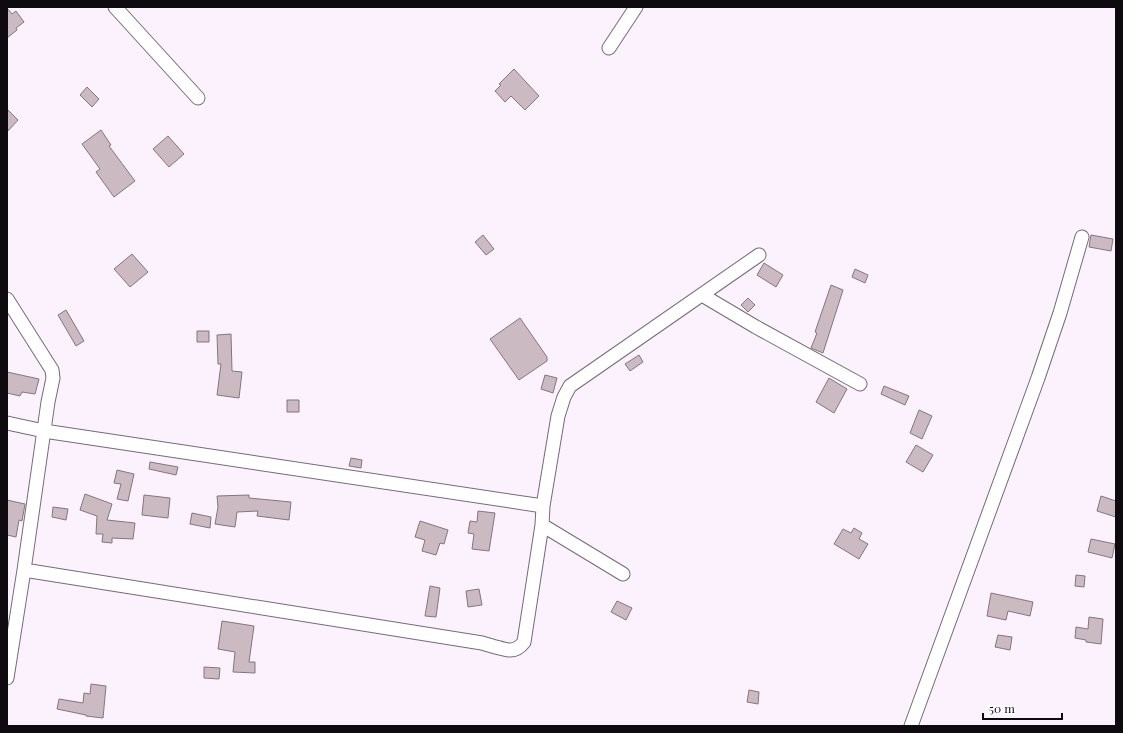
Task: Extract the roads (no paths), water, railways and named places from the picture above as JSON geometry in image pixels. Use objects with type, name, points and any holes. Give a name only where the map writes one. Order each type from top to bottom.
[{"type":"street","points":[[115,7],[198,98]]},
{"type":"street","points":[[609,48],[636,7]]},
{"type":"street","points":[[912,726],[1038,378],[1060,313],[1082,237]]},
{"type":"street","points":[[24,570],[482,643],[510,650],[520,647],[524,642],[558,416],[564,397],[570,386],[759,255]]},
{"type":"street","points":[[702,295],[756,327],[860,384]]},
{"type":"street","points":[[7,299],[52,370],[53,378],[7,678]]},
{"type":"street","points":[[7,423],[44,431],[544,506]]},
{"type":"street","points":[[542,525],[623,574]]}]
